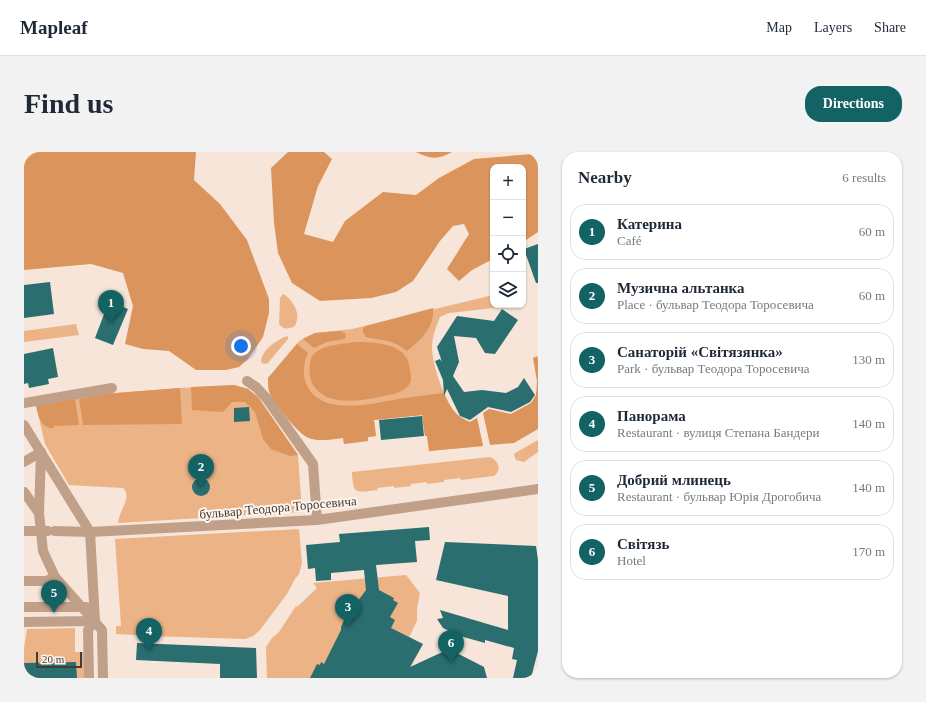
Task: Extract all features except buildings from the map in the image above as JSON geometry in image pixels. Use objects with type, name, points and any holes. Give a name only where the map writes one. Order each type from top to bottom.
[{"type":"street","points":[[247,381],[256,387],[267,399],[313,464],[317,520]]},
{"type":"street","points":[[24,403],[112,388]]},
{"type":"street","points":[[24,425],[90,532],[95,621],[88,630],[89,678]]},
{"type":"street","points":[[24,462],[41,452]]},
{"type":"street","points":[[39,513],[41,452]]},
{"type":"street","name":"бульвар Теодора Торосевича","points":[[24,531],[90,532],[317,520],[538,489]]},
{"type":"street","points":[[24,492],[39,513],[48,531],[43,551],[55,577],[102,630],[103,678]]},
{"type":"street","points":[[24,581],[46,581],[55,577]]},
{"type":"street","points":[[55,577],[57,607]]},
{"type":"street","points":[[24,607],[94,607]]},
{"type":"street","points":[[24,622],[95,621]]},
{"type":"shaded area","points":[[24,152],[196,152],[194,180],[220,204],[247,240],[269,299],[269,313],[263,337],[248,359],[239,367],[226,370],[196,370],[169,351],[143,349],[125,344],[133,306],[123,273],[91,264],[24,270]]},
{"type":"shaded area","points":[[288,152],[324,152],[332,159],[318,186],[304,234],[333,242],[345,221],[383,192],[416,195],[439,178],[474,159],[533,154],[538,152],[538,232],[526,240],[526,164],[490,164],[490,261],[472,270],[459,281],[447,269],[469,234],[464,224],[453,226],[440,241],[413,281],[396,292],[371,298],[320,301],[292,283],[278,253],[274,223],[271,168]]},
{"type":"shaded area","points":[[416,152],[452,152],[434,158]]},
{"type":"shaded area","points":[[283,294],[292,302],[297,315],[295,326],[288,328],[284,328],[279,324],[280,298]]},
{"type":"shaded area","points":[[490,296],[490,308],[494,308],[449,313],[440,317],[434,332],[432,344],[434,364],[449,404],[454,412],[463,420],[470,422],[477,418],[483,446],[429,451],[422,415],[374,420],[376,436],[368,437],[368,441],[344,444],[343,438],[318,440],[309,438],[299,431],[282,412],[270,394],[268,388],[268,378],[299,341],[315,333],[352,329]]},
{"type":"shaded area","points":[[433,308],[432,321],[426,332],[422,338],[407,351],[392,342],[366,337],[363,332],[363,328],[366,326]]},
{"type":"shaded area","points":[[76,324],[79,335],[24,342],[24,331]]},
{"type":"shaded area","points":[[340,331],[345,333],[346,337],[344,339],[327,342],[314,348],[303,339],[315,333]]},
{"type":"shaded area","points":[[287,336],[288,339],[268,363],[264,364],[261,362],[264,353],[274,343]]},
{"type":"shaded area","points":[[355,342],[390,346],[404,355],[408,362],[411,375],[411,380],[407,387],[400,392],[355,401],[334,399],[327,397],[318,391],[312,384],[310,375],[310,362],[313,355],[327,347]]},
{"type":"shaded area","points":[[297,344],[308,353],[304,368],[306,383],[313,394],[322,401],[347,406],[444,393],[448,403],[460,417],[470,422],[477,418],[483,446],[429,451],[422,415],[374,420],[376,436],[368,437],[368,441],[344,444],[343,438],[322,440],[309,438],[299,431],[282,412],[270,394],[268,388],[268,378]]},
{"type":"shaded area","points":[[537,356],[538,429],[514,443],[490,445],[483,413],[489,409],[511,414],[531,403],[536,395],[537,381],[533,358]]},
{"type":"shaded area","points":[[234,385],[248,389],[258,397],[298,455],[302,512],[118,523],[126,500],[126,492],[123,488],[69,485],[45,444],[36,405],[103,394]]},
{"type":"shaded area","points":[[234,385],[248,389],[258,397],[298,455],[290,456],[271,449],[263,439],[255,412],[245,402],[232,402],[223,412],[192,410],[191,387]]},
{"type":"shaded area","points":[[180,388],[182,424],[83,425],[79,399],[103,394]]},
{"type":"shaded area","points":[[75,399],[79,425],[54,426],[54,428],[50,428],[43,424],[36,405]]},
{"type":"shaded area","points":[[538,440],[538,452],[524,462],[516,460],[514,455],[515,453]]},
{"type":"shaded area","points":[[490,457],[496,461],[499,468],[494,476],[461,480],[460,478],[444,480],[444,482],[427,484],[427,482],[411,484],[411,486],[377,488],[378,490],[360,492],[355,489],[353,485],[352,472]]},
{"type":"shaded area","points":[[299,529],[302,563],[299,574],[287,594],[260,630],[253,636],[245,639],[116,634],[116,626],[121,626],[115,539]]},
{"type":"shaded area","points":[[406,575],[420,593],[417,609],[417,621],[409,637],[423,644],[405,678],[267,678],[266,647],[272,638],[279,632],[296,606],[297,607],[317,588],[313,583]]},
{"type":"shaded area","points":[[75,628],[75,652],[86,652],[87,678],[24,678],[24,648],[27,629]]},
{"type":"place","name":"Катерина","points":[[111,323]]},
{"type":"place","name":"Музична альтанка","points":[[201,487]]},
{"type":"place","name":"Добрий млинець","points":[[54,613]]},
{"type":"place","name":"Санаторій «Світязянка»","points":[[348,627]]},
{"type":"place","name":"Панорама","points":[[149,651]]},
{"type":"place","name":"Світязь","points":[[451,663]]}]
